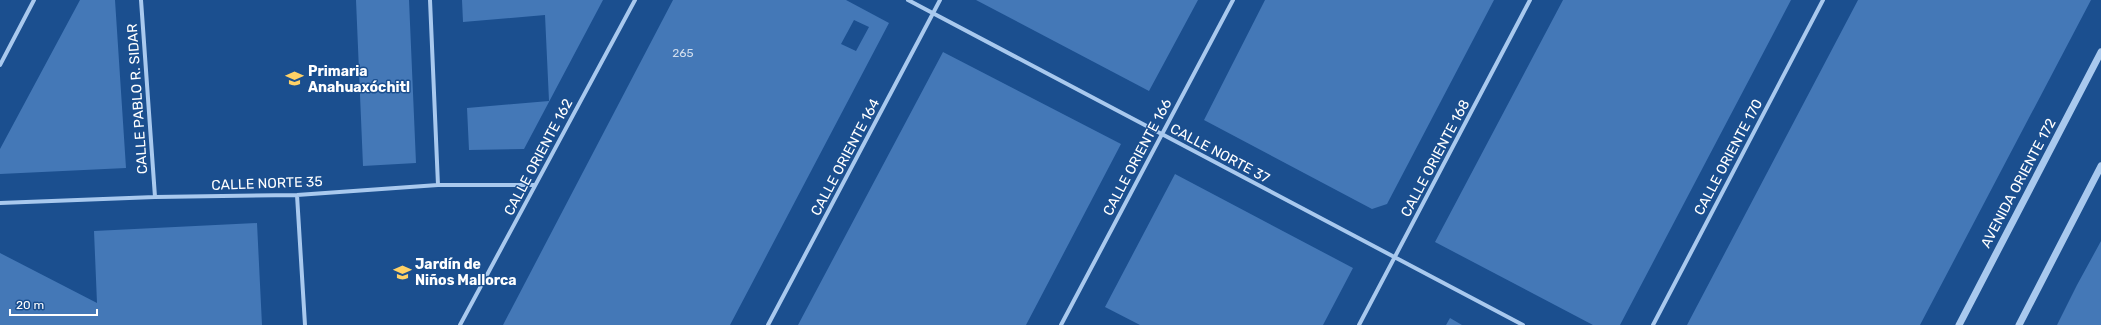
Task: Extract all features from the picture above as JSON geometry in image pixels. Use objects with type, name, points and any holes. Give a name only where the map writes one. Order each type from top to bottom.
[{"type":"street","points":[[0,65],[34,0]]},
{"type":"street","name":"CALLE PABLO R. SIDAR","points":[[141,0],[155,197]]},
{"type":"street","points":[[430,0],[438,185]]},
{"type":"street","name":"CALLE ORIENTE 162","points":[[460,325],[635,0]]},
{"type":"street","name":"CALLE NORTE 37","points":[[908,0],[1162,135],[1395,256],[1523,325]]},
{"type":"street","name":"CALLE ORIENTE 164","points":[[768,325],[940,0]]},
{"type":"street","name":"CALLE ORIENTE 166","points":[[1061,325],[1233,0]]},
{"type":"street","name":"CALLE ORIENTE 168","points":[[1359,325],[1530,0]]},
{"type":"street","name":"CALLE ORIENTE 170","points":[[1653,325],[1824,0]]},
{"type":"street","name":"AVENIDA ORIENTE 172","points":[[1959,325],[2101,52]]},
{"type":"street","points":[[2019,325],[2101,166]]},
{"type":"street","name":"CALLE NORTE 35","points":[[0,203],[155,197],[297,195],[438,185],[535,185]]},
{"type":"street","points":[[297,195],[305,325]]},
{"type":"building","points":[[80,0],[115,0],[126,168],[0,174],[0,149]]},
{"type":"building","points":[[356,0],[409,0],[416,163],[363,166]]},
{"type":"building","points":[[462,0],[603,0],[524,149],[469,150],[467,108],[549,101],[545,15],[463,22]]},
{"type":"building","points":[[673,0],[846,0],[889,23],[730,325],[503,325]],"holes":[[[854,20],[869,27],[856,51],[841,44]]]},
{"type":"building","points":[[976,0],[1198,0],[1149,91]]},
{"type":"building","points":[[1265,0],[1494,0],[1387,204],[1372,209],[1204,120]]},
{"type":"building","points":[[1563,0],[1791,0],[1620,325],[1593,325],[1435,242]]},
{"type":"building","points":[[1858,0],[2091,0],[1920,325],[1687,325]]},
{"type":"building","points":[[943,52],[1121,144],[1026,325],[798,325]]},
{"type":"building","points":[[1175,174],[1353,268],[1323,325],[1140,325],[1105,307]]},
{"type":"building","points":[[257,223],[262,325],[0,325],[0,253],[97,303],[94,231]]},
{"type":"building","points":[[2101,241],[2101,325],[2057,325],[2077,285]]},
{"type":"building","points":[[1450,318],[1462,325],[1446,325]]},
{"type":"place","name":"Primaria Anahuaxóchitl","points":[[295,79]]},
{"type":"place","name":"Jardín de Niños Mallorca","points":[[402,272]]}]
